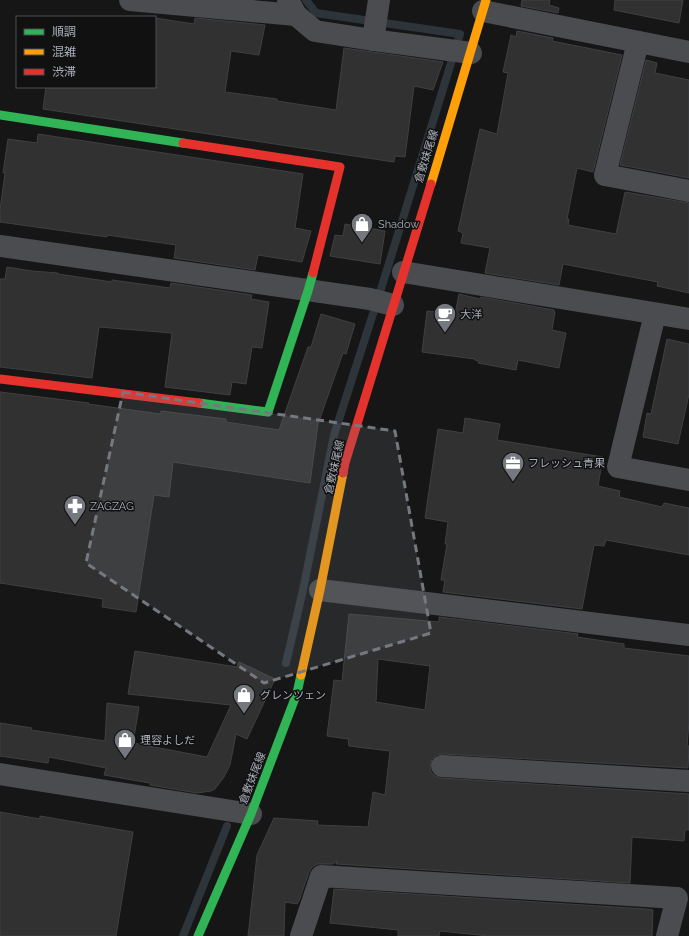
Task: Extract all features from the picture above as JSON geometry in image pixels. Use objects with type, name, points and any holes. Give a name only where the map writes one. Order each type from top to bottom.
[{"type":"main road","name":"倉敷妹尾線","points":[[198,936],[251,814],[297,693],[320,590],[345,463],[383,302],[403,272],[460,52],[484,6]]},
{"type":"main road","points":[[0,115],[340,167],[308,291],[268,412],[0,379]]},
{"type":"street","points":[[130,0],[292,7],[315,31],[376,22],[460,52]]},
{"type":"street","points":[[484,6],[638,42],[689,52]]},
{"type":"street","points":[[638,42],[605,175],[689,191]]},
{"type":"street","points":[[0,246],[383,302]]},
{"type":"street","points":[[403,272],[689,319]]},
{"type":"street","points":[[655,314],[618,466],[689,480]]},
{"type":"street","points":[[320,590],[689,635]]},
{"type":"street","points":[[442,766],[689,781]]},
{"type":"street","points":[[0,774],[251,814]]},
{"type":"street","points":[[302,936],[321,876],[677,898],[666,936]]},
{"type":"highlighted area","points":[[123,392],[395,431],[431,633],[264,683],[86,563]]},
{"type":"building","points":[[522,0],[550,0],[549,5],[559,8],[558,13],[521,6]]},
{"type":"building","points":[[615,0],[683,0],[679,23],[614,10]]},
{"type":"building","points":[[156,18],[194,24],[195,18],[265,25],[259,55],[231,51],[225,92],[277,99],[277,101],[336,110],[344,48],[443,62],[433,90],[414,86],[405,157],[395,156],[394,162],[43,109],[46,88],[156,88]]},
{"type":"building","points":[[517,31],[553,38],[552,41],[622,55],[593,172],[577,168],[567,219],[569,219],[568,225],[616,234],[625,192],[689,203],[689,293],[657,286],[658,282],[563,264],[559,285],[485,273],[490,248],[461,243],[463,233],[458,231],[480,129],[497,134],[508,73],[503,72],[511,35],[516,37]]},
{"type":"building","points":[[646,60],[657,63],[655,73],[689,80],[689,178],[620,165]]},
{"type":"building","points":[[38,134],[303,174],[295,228],[311,231],[302,262],[258,255],[255,270],[174,258],[176,245],[0,222],[0,210],[5,173],[3,173],[8,139],[37,143]]},
{"type":"building","points":[[345,224],[385,231],[380,264],[330,256],[335,235],[343,236]]},
{"type":"building","points":[[7,267],[58,273],[112,282],[112,280],[170,288],[171,283],[252,295],[251,299],[269,302],[262,348],[252,347],[246,384],[232,382],[230,395],[165,387],[172,333],[99,327],[92,378],[0,367],[0,279],[5,279]]},
{"type":"building","points":[[459,294],[480,299],[481,297],[554,310],[552,330],[566,333],[559,368],[518,360],[516,370],[478,363],[479,361],[475,359],[422,352],[427,311],[455,314]]},
{"type":"building","points":[[321,314],[355,324],[346,354],[343,353],[318,424],[310,483],[173,462],[169,497],[154,495],[136,612],[102,607],[103,599],[0,583],[0,392],[161,414],[161,411],[226,419],[226,422],[279,430],[308,347],[311,347]]},
{"type":"building","points":[[667,339],[689,344],[689,394],[678,444],[643,437],[647,413],[651,414]]},
{"type":"building","points":[[465,418],[500,424],[497,440],[603,457],[598,486],[620,491],[619,497],[662,507],[664,503],[689,508],[689,555],[606,540],[604,546],[594,545],[582,609],[443,592],[445,580],[441,580],[447,544],[445,544],[448,522],[425,518],[438,429],[463,433]]},
{"type":"building","points":[[349,614],[439,622],[439,617],[578,634],[577,637],[624,644],[624,648],[689,656],[688,768],[443,754],[437,755],[432,759],[430,766],[431,772],[435,776],[441,778],[689,794],[689,830],[685,830],[684,841],[632,837],[630,883],[336,864],[337,861],[333,864],[317,864],[312,867],[309,872],[297,904],[285,902],[284,936],[248,936],[257,855],[274,818],[318,821],[317,825],[368,827],[373,792],[385,795],[390,751],[349,746],[348,739],[327,736],[334,680],[342,681]],"holes":[[[378,659],[430,666],[425,710],[376,702]]]},
{"type":"building","points":[[135,651],[237,667],[239,662],[275,679],[247,739],[236,734],[230,765],[224,777],[215,789],[197,793],[104,775],[106,768],[49,757],[48,763],[0,756],[0,723],[32,728],[31,730],[105,741],[107,703],[139,707],[133,743],[207,757],[231,705],[128,694]]},
{"type":"building","points":[[0,812],[40,819],[40,816],[133,832],[116,936],[0,936]]},
{"type":"building","points":[[334,889],[653,910],[652,936],[489,936],[440,931],[439,936],[398,936],[398,930],[330,923]]},
{"type":"waterway","points":[[286,663],[303,590],[334,435],[460,34],[316,13],[306,0]]},
{"type":"waterway","points":[[183,936],[227,826]]},
{"type":"traffic: fast","points":[[0,115],[183,143]]},
{"type":"traffic: fast","points":[[199,403],[268,412],[313,273]]},
{"type":"traffic: fast","points":[[198,936],[251,814],[297,693],[301,675]]},
{"type":"traffic: slow","points":[[431,184],[486,0]]},
{"type":"traffic: slow","points":[[301,675],[320,590],[343,473]]},
{"type":"traffic: jam","points":[[183,143],[340,167],[313,273]]},
{"type":"traffic: jam","points":[[343,473],[431,184]]},
{"type":"traffic: jam","points":[[0,379],[199,403]]},
{"type":"place","name":"Shadow","points":[[362,244]]},
{"type":"place","name":"大洋","points":[[445,334]]},
{"type":"place","name":"フレッシュ青果","points":[[513,482]]},
{"type":"place","name":"ZAGZAG","points":[[75,526]]},
{"type":"place","name":"グレンツェン","points":[[244,714]]},
{"type":"place","name":"理容よしだ","points":[[125,760]]}]
